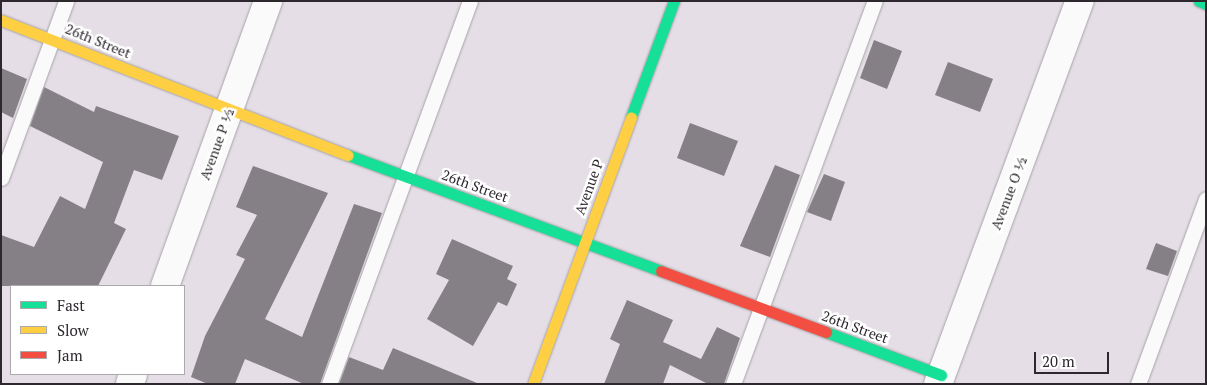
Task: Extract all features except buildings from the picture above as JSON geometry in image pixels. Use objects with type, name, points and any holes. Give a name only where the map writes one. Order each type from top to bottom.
[{"type":"street","name":"Avenue P ½","points":[[165,285],[230,111],[268,1]]},
{"type":"street","name":"Avenue P","points":[[533,384],[674,1]]},
{"type":"street","name":"Avenue O ½","points":[[939,379],[1080,1]]},
{"type":"street","points":[[1199,1],[1206,4]]},
{"type":"street","name":"26th Street","points":[[1,20],[52,38],[230,111],[762,308],[939,379]]},
{"type":"lane","points":[[1,178],[66,1]]},
{"type":"lane","points":[[329,384],[470,1]]},
{"type":"lane","points":[[733,384],[876,1]]},
{"type":"lane","points":[[1138,384],[1206,199]]},
{"type":"traffic: fast","points":[[631,117],[674,1]]},
{"type":"traffic: fast","points":[[1199,1],[1206,4]]},
{"type":"traffic: fast","points":[[348,155],[661,271]]},
{"type":"traffic: fast","points":[[826,332],[941,375]]},
{"type":"traffic: slow","points":[[1,20],[348,155]]},
{"type":"traffic: slow","points":[[533,384],[631,117]]},
{"type":"traffic: jam","points":[[661,271],[826,332]]}]
